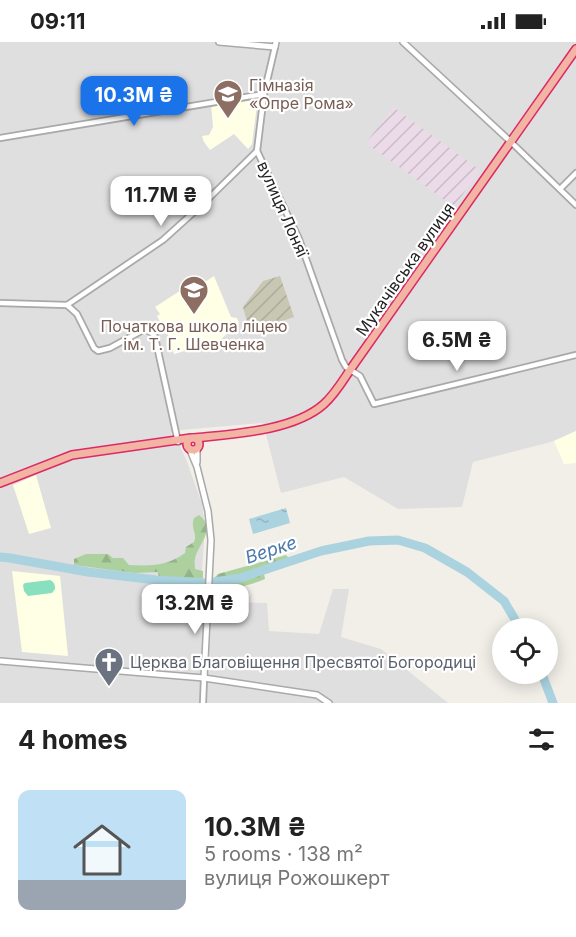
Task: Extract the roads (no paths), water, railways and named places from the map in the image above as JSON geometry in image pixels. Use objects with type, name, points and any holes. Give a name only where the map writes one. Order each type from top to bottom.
[{"type":"highway","name":"Мукачівська вулиця","points":[[0,483],[72,455],[168,440],[178,441],[277,427],[304,417],[324,404],[332,396],[576,49]]},
{"type":"highway","points":[[193,448],[208,436]]},
{"type":"highway","points":[[192,438],[197,440],[193,448],[187,441],[192,438]]},
{"type":"highway","name":"Мукачівська вулиця","points":[[178,441],[193,448]]},
{"type":"street","points":[[219,42],[276,45]]},
{"type":"street","points":[[403,42],[576,205]]},
{"type":"street","name":"вулиця Лоняї","points":[[276,45],[264,94],[257,151],[299,239],[342,360],[346,367],[360,376],[374,404],[576,355]]},
{"type":"street","points":[[0,138],[264,94]]},
{"type":"street","points":[[0,303],[67,305],[163,240],[257,151]]},
{"type":"street","points":[[560,189],[576,173]]},
{"type":"street","points":[[67,305],[76,314],[94,348],[98,351],[110,348],[143,330],[152,333],[163,370],[178,441]]},
{"type":"street","points":[[193,448],[212,540],[203,703]]},
{"type":"street","points":[[0,661],[204,678],[317,695],[329,703]]},
{"type":"water","points":[[286,508],[290,523],[253,534],[249,519]]},
{"type":"waterway","name":"Верке","points":[[0,557],[88,572],[208,583],[240,578],[321,551],[369,541],[398,540],[425,548],[467,572],[504,601],[514,618]]},
{"type":"waterway","name":"Верке","points":[[546,684],[553,703]]},
{"type":"place","name":"Гімназія «Опре Рома»","points":[[228,120]]},
{"type":"place","name":"Початкова школа ліцею ім. Т. Г. Шевченка","points":[[194,316]]},
{"type":"place","name":"Церква Благовіщення Пресвятої Богородиці","points":[[109,688]]}]
